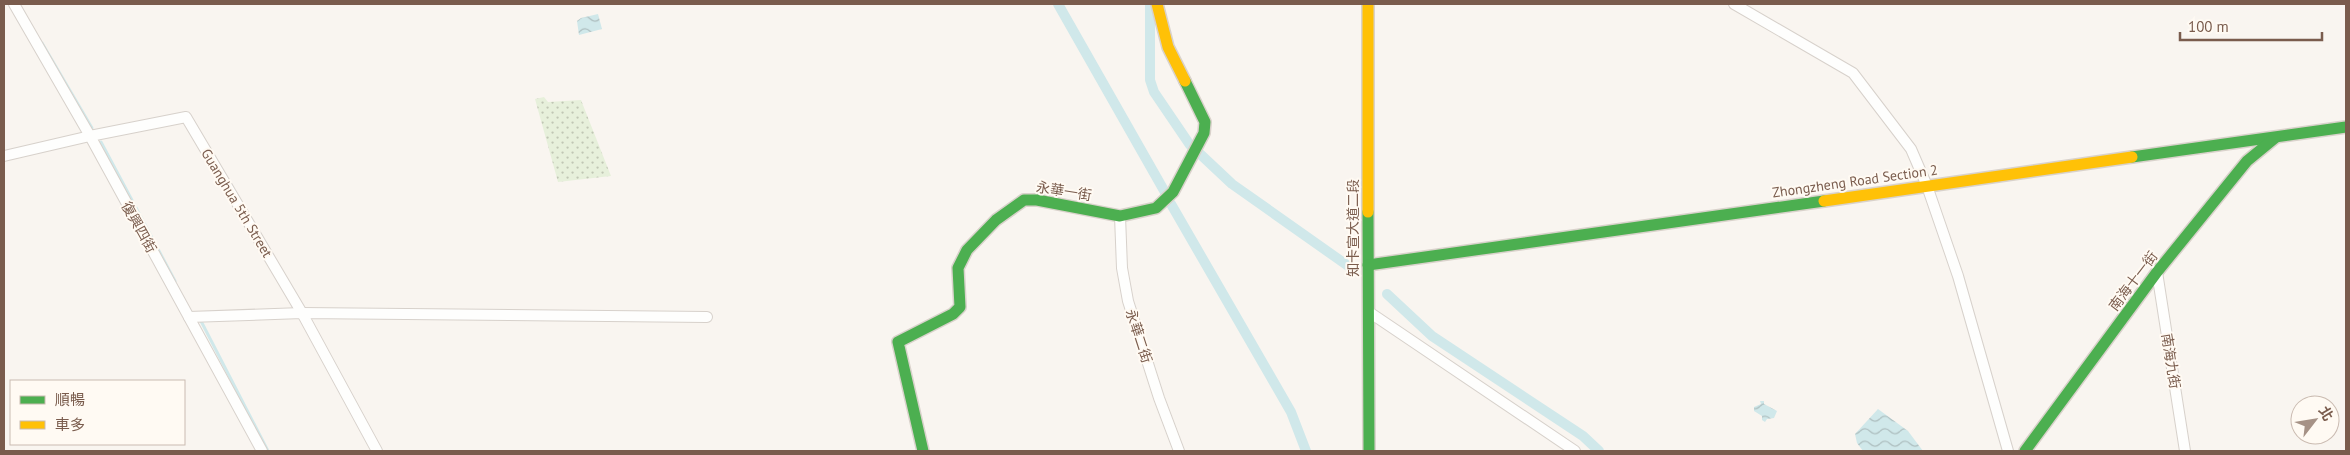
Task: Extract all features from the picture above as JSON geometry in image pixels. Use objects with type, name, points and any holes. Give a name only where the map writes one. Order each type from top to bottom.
[{"type":"street","name":"復興四街","points":[[14,4],[90,136],[262,451]]},
{"type":"street","name":"永華一街","points":[[923,451],[898,342],[944,320],[960,307],[958,268],[967,250],[996,220],[1024,200],[1037,200],[1120,216],[1156,208],[1173,192],[1205,128],[1204,117],[1168,47],[1157,4]]},
{"type":"street","name":"知卡宣大道二段","points":[[1368,4],[1369,451]]},
{"type":"street","points":[[1734,4],[1853,73],[1911,149],[1927,186],[1958,276],[2008,451]]},
{"type":"street","name":"Guanghua 5th Street","points":[[4,156],[90,136],[186,117],[302,313],[377,451]]},
{"type":"street","name":"Zhongzheng Road Section 2","points":[[1368,265],[2346,127]]},
{"type":"street","name":"南海十一街","points":[[2025,451],[2158,272],[2247,161],[2275,137]]},
{"type":"street","name":"永華二街","points":[[1120,216],[1122,268],[1128,301],[1159,398],[1179,451]]},
{"type":"street","name":"南海九街","points":[[2158,272],[2185,451]]},
{"type":"street","points":[[1368,312],[1575,451]]},
{"type":"street","points":[[189,318],[302,313],[707,317]]},
{"type":"green space","points":[[544,97],[548,102],[581,100],[611,176],[558,182],[535,99]]},
{"type":"water","points":[[598,14],[602,29],[579,35],[577,21],[581,18]]},
{"type":"water","points":[[1760,401],[1764,401],[1764,404],[1777,411],[1774,418],[1767,419],[1765,422],[1762,420],[1762,416],[1754,411],[1754,407],[1761,404]]},
{"type":"water","points":[[1878,409],[1908,431],[1923,451],[1863,451],[1857,443],[1855,434]]},
{"type":"waterway","points":[[1058,4],[1166,194]]},
{"type":"waterway","points":[[1150,4],[1150,80],[1154,92],[1190,145]]},
{"type":"waterway","points":[[42,43],[92,128]]},
{"type":"waterway","points":[[101,142],[175,281]]},
{"type":"waterway","points":[[1199,153],[1232,184],[1351,268]]},
{"type":"waterway","points":[[1171,204],[1291,412],[1306,451]]},
{"type":"waterway","points":[[1387,294],[1432,336],[1583,436],[1599,451]]},
{"type":"waterway","points":[[201,321],[268,451]]},
{"type":"traffic: fast","points":[[923,451],[898,342],[953,314],[960,307],[958,268],[967,250],[996,220],[1024,200],[1037,200],[1120,216],[1156,208],[1173,192],[1204,133],[1205,122],[1185,81]]},
{"type":"traffic: fast","points":[[2132,157],[2346,127]]},
{"type":"traffic: fast","points":[[2025,451],[2157,272],[2247,161],[2275,138]]},
{"type":"traffic: fast","points":[[1368,265],[1824,201]]},
{"type":"traffic: fast","points":[[1368,212],[1369,451]]},
{"type":"traffic: slow","points":[[1157,4],[1168,47],[1185,81]]},
{"type":"traffic: slow","points":[[1368,4],[1368,212]]},
{"type":"traffic: slow","points":[[1824,201],[2132,157]]}]
